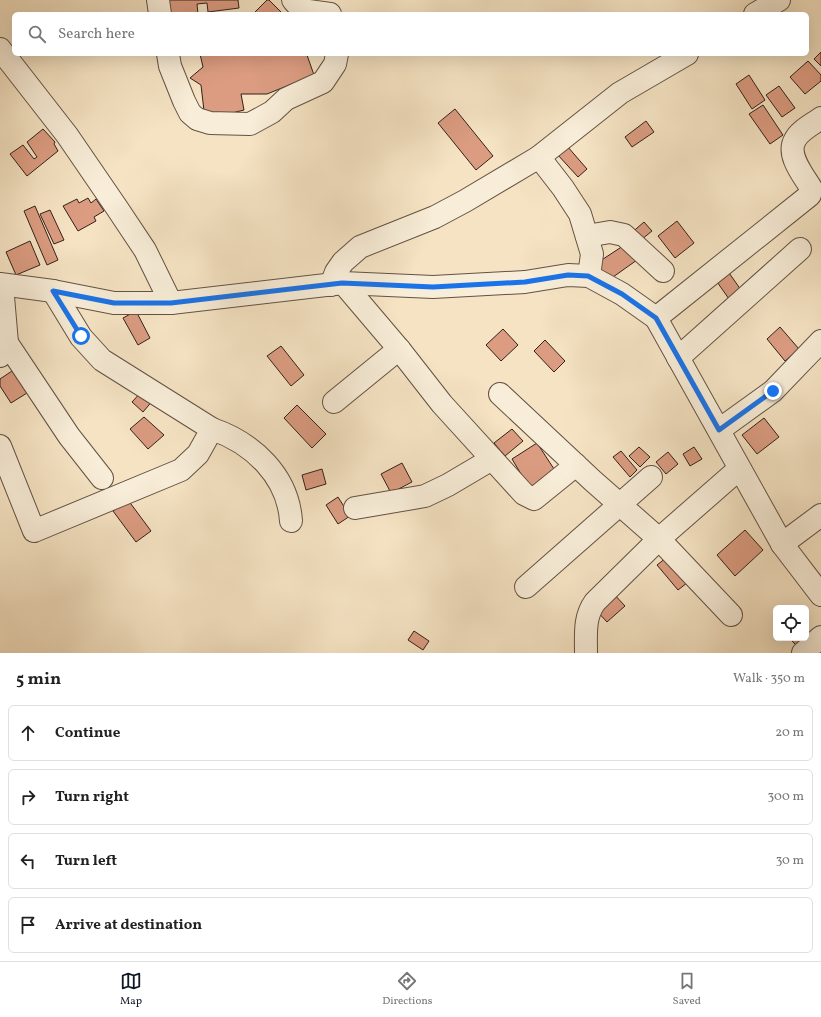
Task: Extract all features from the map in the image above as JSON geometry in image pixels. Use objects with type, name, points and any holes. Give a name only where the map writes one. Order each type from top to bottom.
[{"type":"street","points":[[158,0],[160,12]]},
{"type":"street","points":[[293,0],[302,10],[316,12]]},
{"type":"street","points":[[758,12],[779,0]]},
{"type":"street","points":[[0,49],[67,135],[121,214],[145,250],[171,303]]},
{"type":"street","points":[[168,56],[170,66],[184,102],[190,113],[196,119],[210,123],[250,124],[272,112],[286,99],[323,82],[335,64],[337,56]]},
{"type":"street","points":[[576,465],[534,499],[524,494],[442,404],[399,349],[337,284],[336,272],[351,254],[360,247],[435,217],[539,157],[620,94],[684,56]]},
{"type":"street","points":[[656,318],[810,195],[811,188],[796,162],[793,144],[798,136],[821,118]]},
{"type":"street","points":[[539,157],[563,188],[580,214],[592,254],[588,276]]},
{"type":"street","points":[[587,236],[610,232],[624,235],[663,271]]},
{"type":"street","points":[[678,358],[800,249]]},
{"type":"street","points":[[102,478],[3,349],[1,285],[53,291],[114,303],[171,303],[337,284],[433,287],[525,282],[568,275],[588,276],[622,294],[656,318],[782,544],[821,595]]},
{"type":"street","points":[[53,291],[81,336],[102,360],[212,429],[228,435],[256,454],[278,476],[290,509],[291,521]]},
{"type":"street","points":[[719,430],[773,391],[821,341]]},
{"type":"street","points":[[334,402],[399,349]]},
{"type":"street","points":[[500,394],[576,465],[659,539],[731,615]]},
{"type":"street","points":[[0,446],[34,531],[181,470],[198,454],[212,429]]},
{"type":"street","points":[[355,508],[425,496],[448,486],[492,459]]},
{"type":"street","points":[[586,653],[587,620],[589,610],[603,594],[659,539],[739,469]]},
{"type":"street","points":[[526,587],[651,477]]},
{"type":"street","points":[[782,544],[821,515]]},
{"type":"building","points":[[168,0],[238,0],[239,8],[208,12],[207,3],[197,4],[198,12],[170,12]]},
{"type":"building","points":[[267,0],[269,0],[281,12],[255,12]]},
{"type":"building","points":[[821,52],[821,66],[814,59]]},
{"type":"building","points":[[200,56],[307,56],[314,75],[267,94],[241,94],[244,110],[224,115],[204,111],[201,85],[190,78],[203,67]]},
{"type":"building","points":[[808,61],[821,75],[821,81],[805,94],[790,77]]},
{"type":"building","points":[[749,75],[765,100],[752,109],[736,84]]},
{"type":"building","points":[[779,86],[795,108],[782,117],[766,95]]},
{"type":"building","points":[[763,105],[783,135],[770,144],[749,114]]},
{"type":"building","points":[[455,109],[493,156],[476,170],[438,123]]},
{"type":"building","points":[[646,121],[654,132],[632,147],[625,137]]},
{"type":"building","points":[[43,129],[55,142],[54,144],[58,151],[27,176],[10,154],[23,145],[34,159],[37,157],[27,142]]},
{"type":"building","points":[[567,146],[587,169],[578,177],[557,154]]},
{"type":"building","points":[[88,198],[91,203],[96,199],[104,211],[94,217],[96,221],[78,231],[63,206],[77,199],[79,203]]},
{"type":"building","points":[[35,206],[58,260],[47,265],[24,211]]},
{"type":"building","points":[[50,210],[64,240],[54,244],[40,214]]},
{"type":"building","points":[[677,221],[694,243],[675,258],[658,236]]},
{"type":"building","points":[[644,222],[652,231],[636,244],[629,235]]},
{"type":"building","points":[[30,241],[40,265],[16,275],[6,252]]},
{"type":"building","points":[[626,244],[637,260],[606,282],[594,265]]},
{"type":"building","points":[[727,270],[741,290],[729,299],[715,279]]},
{"type":"building","points":[[136,311],[150,338],[138,345],[123,318]]},
{"type":"building","points":[[780,327],[799,349],[785,361],[767,339]]},
{"type":"building","points":[[503,329],[518,345],[501,361],[486,345]]},
{"type":"building","points":[[545,340],[565,361],[554,372],[534,351]]},
{"type":"building","points":[[281,346],[304,375],[291,386],[267,356]]},
{"type":"building","points":[[12,371],[27,393],[11,403],[0,386],[0,379]]},
{"type":"building","points":[[143,390],[154,399],[143,412],[132,402]]},
{"type":"building","points":[[297,405],[326,434],[312,448],[284,418]]},
{"type":"building","points":[[144,417],[164,435],[148,449],[130,429]]},
{"type":"building","points":[[764,418],[779,437],[757,454],[742,435]]},
{"type":"building","points":[[512,429],[523,441],[505,456],[494,443]]},
{"type":"building","points":[[537,443],[556,472],[530,489],[512,459]]},
{"type":"building","points":[[639,447],[650,457],[640,467],[629,456]]},
{"type":"building","points":[[694,447],[702,459],[690,466],[683,454]]},
{"type":"building","points":[[621,451],[637,470],[630,477],[613,457]]},
{"type":"building","points":[[668,452],[678,464],[666,474],[656,462]]},
{"type":"building","points":[[402,463],[412,482],[391,493],[381,474]]},
{"type":"building","points":[[322,469],[326,484],[306,490],[302,475]]},
{"type":"building","points":[[338,497],[350,516],[338,524],[326,505]]},
{"type":"building","points":[[128,500],[151,531],[136,542],[113,511]]},
{"type":"building","points":[[745,530],[763,550],[735,576],[717,555]]},
{"type":"building","points":[[671,554],[692,579],[678,590],[657,565]]},
{"type":"building","points":[[611,591],[625,606],[607,622],[593,607]]},
{"type":"building","points":[[414,631],[429,641],[423,650],[408,640]]},
{"type":"building","points":[[792,641],[808,641],[800,649]]},
{"type":"route","points":[[81,336],[53,291],[114,303],[171,303],[342,283],[433,287],[525,282],[568,275],[588,276],[622,294],[656,318],[719,430],[773,391]]}]
